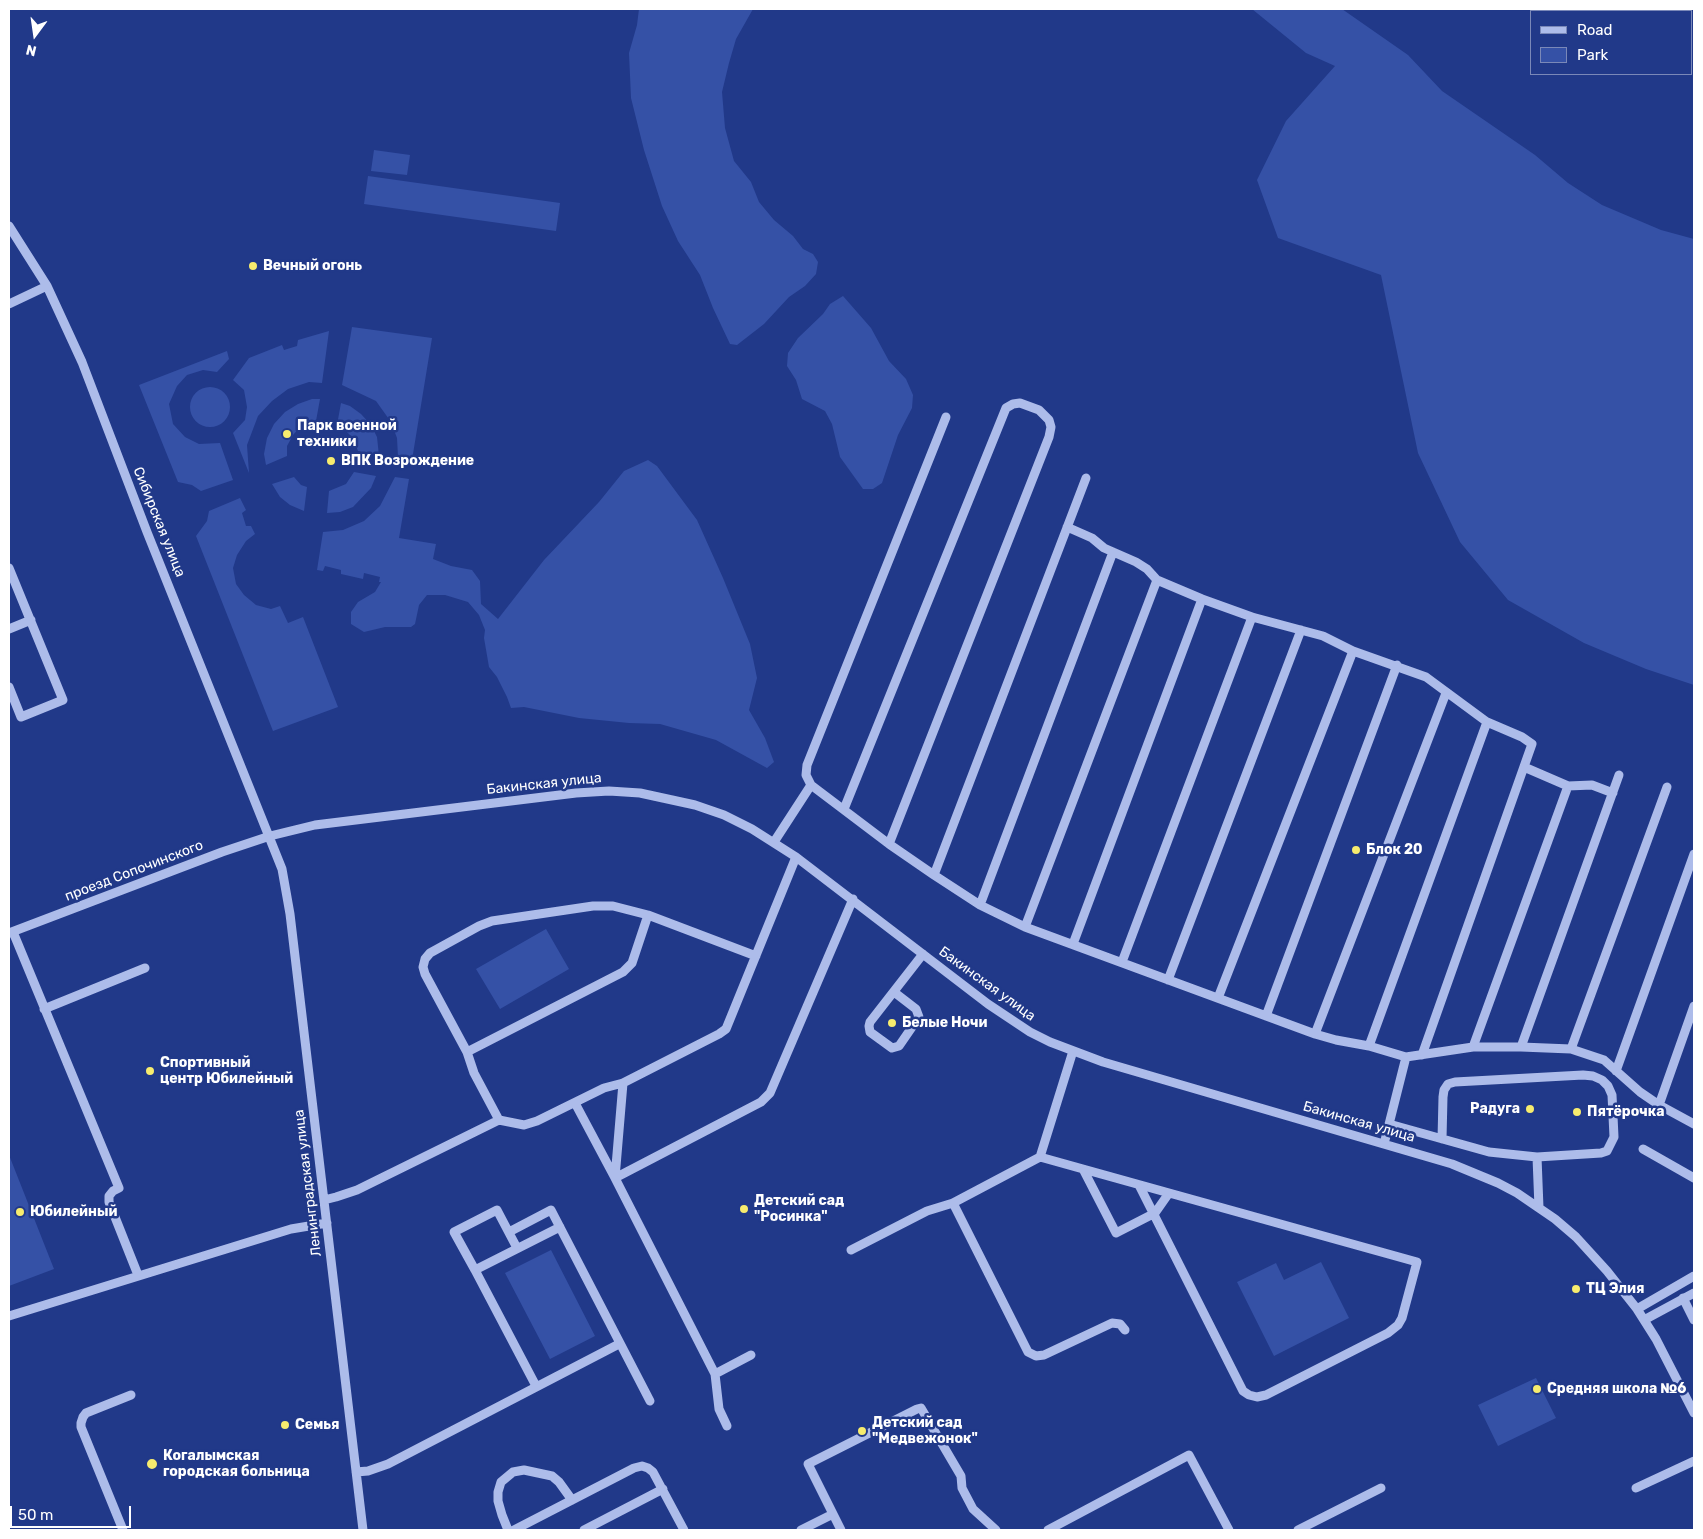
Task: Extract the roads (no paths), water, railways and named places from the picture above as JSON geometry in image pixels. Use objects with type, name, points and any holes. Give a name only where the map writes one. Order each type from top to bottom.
[{"type":"street","name":"Сибирская улица","points":[[9,226],[48,286],[82,362],[147,532],[270,836]]},
{"type":"street","points":[[9,304],[48,286]]},
{"type":"street","points":[[844,809],[1006,408],[1020,403],[1039,410],[1049,420],[1051,428],[1049,437],[889,844]]},
{"type":"street","points":[[946,417],[807,765],[806,775],[811,785],[889,844],[934,875],[980,905],[1025,927],[1315,1034],[1406,1057],[1473,1047],[1571,1049],[1604,1060],[1640,1092],[1694,1124]]},
{"type":"street","points":[[934,875],[1086,478]]},
{"type":"street","points":[[1067,527],[1092,538],[1104,548],[1136,562],[1147,569],[1158,580],[1202,599],[1252,617],[1323,636],[1353,651],[1397,665],[1426,677],[1436,683],[1446,694],[1487,722],[1522,737],[1532,744],[1422,1055]]},
{"type":"street","points":[[980,905],[1113,552]]},
{"type":"street","points":[[9,568],[63,700],[20,717],[9,687]]},
{"type":"street","points":[[1025,927],[1158,580]]},
{"type":"street","points":[[1073,944],[1202,599]]},
{"type":"street","points":[[1122,962],[1252,617]]},
{"type":"street","points":[[9,629],[31,620]]},
{"type":"street","points":[[1168,980],[1301,630]]},
{"type":"street","points":[[1218,998],[1353,651]]},
{"type":"street","points":[[1266,1016],[1397,665]]},
{"type":"street","points":[[1315,1034],[1446,694]]},
{"type":"street","points":[[1368,1046],[1487,722]]},
{"type":"street","points":[[1524,767],[1568,786],[1592,785],[1613,793]]},
{"type":"street","points":[[1522,1047],[1619,775]]},
{"type":"street","points":[[774,842],[811,785]]},
{"type":"street","points":[[1473,1047],[1568,786]]},
{"type":"street","points":[[1571,1049],[1667,787]]},
{"type":"street","name":"Бакинская улица","points":[[270,836],[315,825],[566,794],[609,791],[640,793],[695,805],[724,815],[774,842],[796,857],[1006,1018],[1030,1032],[1103,1062],[1422,1155],[1474,1172],[1511,1190],[1576,1236],[1594,1254],[1637,1309],[1656,1339],[1694,1413]]},
{"type":"street","name":"проезд Сопочинского","points":[[11,933],[222,852],[270,836]]},
{"type":"street","name":"Ленинградская улица","points":[[270,836],[282,870],[290,914],[363,1530]]},
{"type":"street","points":[[1616,1071],[1694,854]]},
{"type":"street","points":[[324,1200],[357,1190],[499,1120],[524,1125],[537,1121],[604,1088],[624,1083],[726,1029],[796,857]]},
{"type":"street","points":[[614,1178],[761,1102],[770,1093],[853,899]]},
{"type":"street","points":[[499,1120],[474,1073],[467,1052],[425,974],[423,967],[425,959],[430,953],[478,926],[492,921],[593,906],[613,906],[648,915],[756,956]]},
{"type":"street","points":[[467,1052],[622,972],[632,963],[648,915]]},
{"type":"street","points":[[11,933],[119,1188],[109,1196],[109,1202],[138,1275]]},
{"type":"street","points":[[894,992],[916,1009],[919,1017],[899,1046],[892,1048],[870,1032],[869,1026],[894,992],[923,954]]},
{"type":"street","points":[[44,1009],[145,968]]},
{"type":"street","points":[[1659,1105],[1694,1006]]},
{"type":"street","points":[[1040,1157],[1073,1051]]},
{"type":"street","points":[[1384,1144],[1406,1057]]},
{"type":"street","points":[[1389,1124],[1442,1139],[1489,1152],[1537,1157],[1601,1153],[1607,1151],[1614,1137],[1612,1095],[1608,1086],[1602,1080],[1593,1076],[1583,1075],[1454,1082],[1448,1084],[1442,1097],[1442,1139]]},
{"type":"street","points":[[614,1178],[624,1083]]},
{"type":"street","points":[[575,1102],[715,1374],[719,1409],[727,1426]]},
{"type":"street","points":[[1643,1149],[1694,1178]]},
{"type":"street","points":[[851,1250],[927,1211],[953,1203],[1040,1157],[1417,1262],[1402,1318],[1398,1325],[1388,1333],[1266,1395],[1257,1397],[1249,1394],[1244,1391],[1140,1185]]},
{"type":"street","points":[[1537,1157],[1539,1208]]},
{"type":"street","points":[[1083,1169],[1116,1233],[1155,1213],[1169,1193]]},
{"type":"street","points":[[953,1203],[1028,1352],[1036,1356],[1044,1355],[1112,1323],[1120,1324],[1125,1330]]},
{"type":"street","points":[[517,1248],[497,1210],[454,1232],[536,1386]]},
{"type":"street","points":[[509,1232],[551,1210],[650,1401]]},
{"type":"street","points":[[9,1316],[291,1229],[327,1223]]},
{"type":"street","points":[[474,1270],[560,1228]]},
{"type":"street","points":[[1637,1309],[1694,1276]]},
{"type":"street","points":[[1644,1320],[1694,1293]]},
{"type":"street","points":[[1683,1298],[1694,1320]]},
{"type":"street","points":[[356,1472],[368,1471],[388,1464],[620,1344]]},
{"type":"street","points":[[715,1374],[751,1356]]},
{"type":"street","points":[[123,1530],[81,1423],[86,1413],[132,1394]]},
{"type":"street","points":[[841,1530],[808,1464],[922,1408],[961,1476],[962,1488],[973,1509],[996,1530]]},
{"type":"street","points":[[1048,1530],[1190,1456],[1228,1530]]},
{"type":"street","points":[[1636,1488],[1694,1461]]},
{"type":"street","points":[[514,1530],[634,1468],[642,1466],[653,1472],[684,1530]]},
{"type":"street","points":[[508,1530],[498,1501],[498,1492],[501,1482],[513,1472],[524,1470],[552,1476],[560,1482],[572,1500]]},
{"type":"street","points":[[1298,1530],[1381,1488]]},
{"type":"street","points":[[584,1530],[663,1489]]},
{"type":"street","points":[[801,1530],[833,1514]]},
{"type":"place","name":"Вечный огонь","points":[[253,266]]},
{"type":"place","name":"Парк военной техники","points":[[287,434]]},
{"type":"place","name":"ВПК Возрождение","points":[[331,461]]},
{"type":"place","name":"Блок 20","points":[[1356,850]]},
{"type":"place","name":"Белые Ночи","points":[[892,1023]]},
{"type":"place","name":"Спортивный центр Юбилейный","points":[[150,1071]]},
{"type":"place","name":"Радуга","points":[[1530,1109]]},
{"type":"place","name":"Пятёрочка","points":[[1577,1112]]},
{"type":"place","name":"Детский сад \"Росинка\"","points":[[744,1209]]},
{"type":"place","name":"Юбилейный","points":[[20,1212]]},
{"type":"place","name":"ТЦ Элия","points":[[1576,1289]]},
{"type":"place","name":"Средняя школа №6","points":[[1537,1389]]},
{"type":"place","name":"Семья","points":[[285,1425]]},
{"type":"place","name":"Детский сад \"Медвежонок\"","points":[[862,1431]]},
{"type":"place","name":"Когалымская городская больница","points":[[152,1464]]}]
